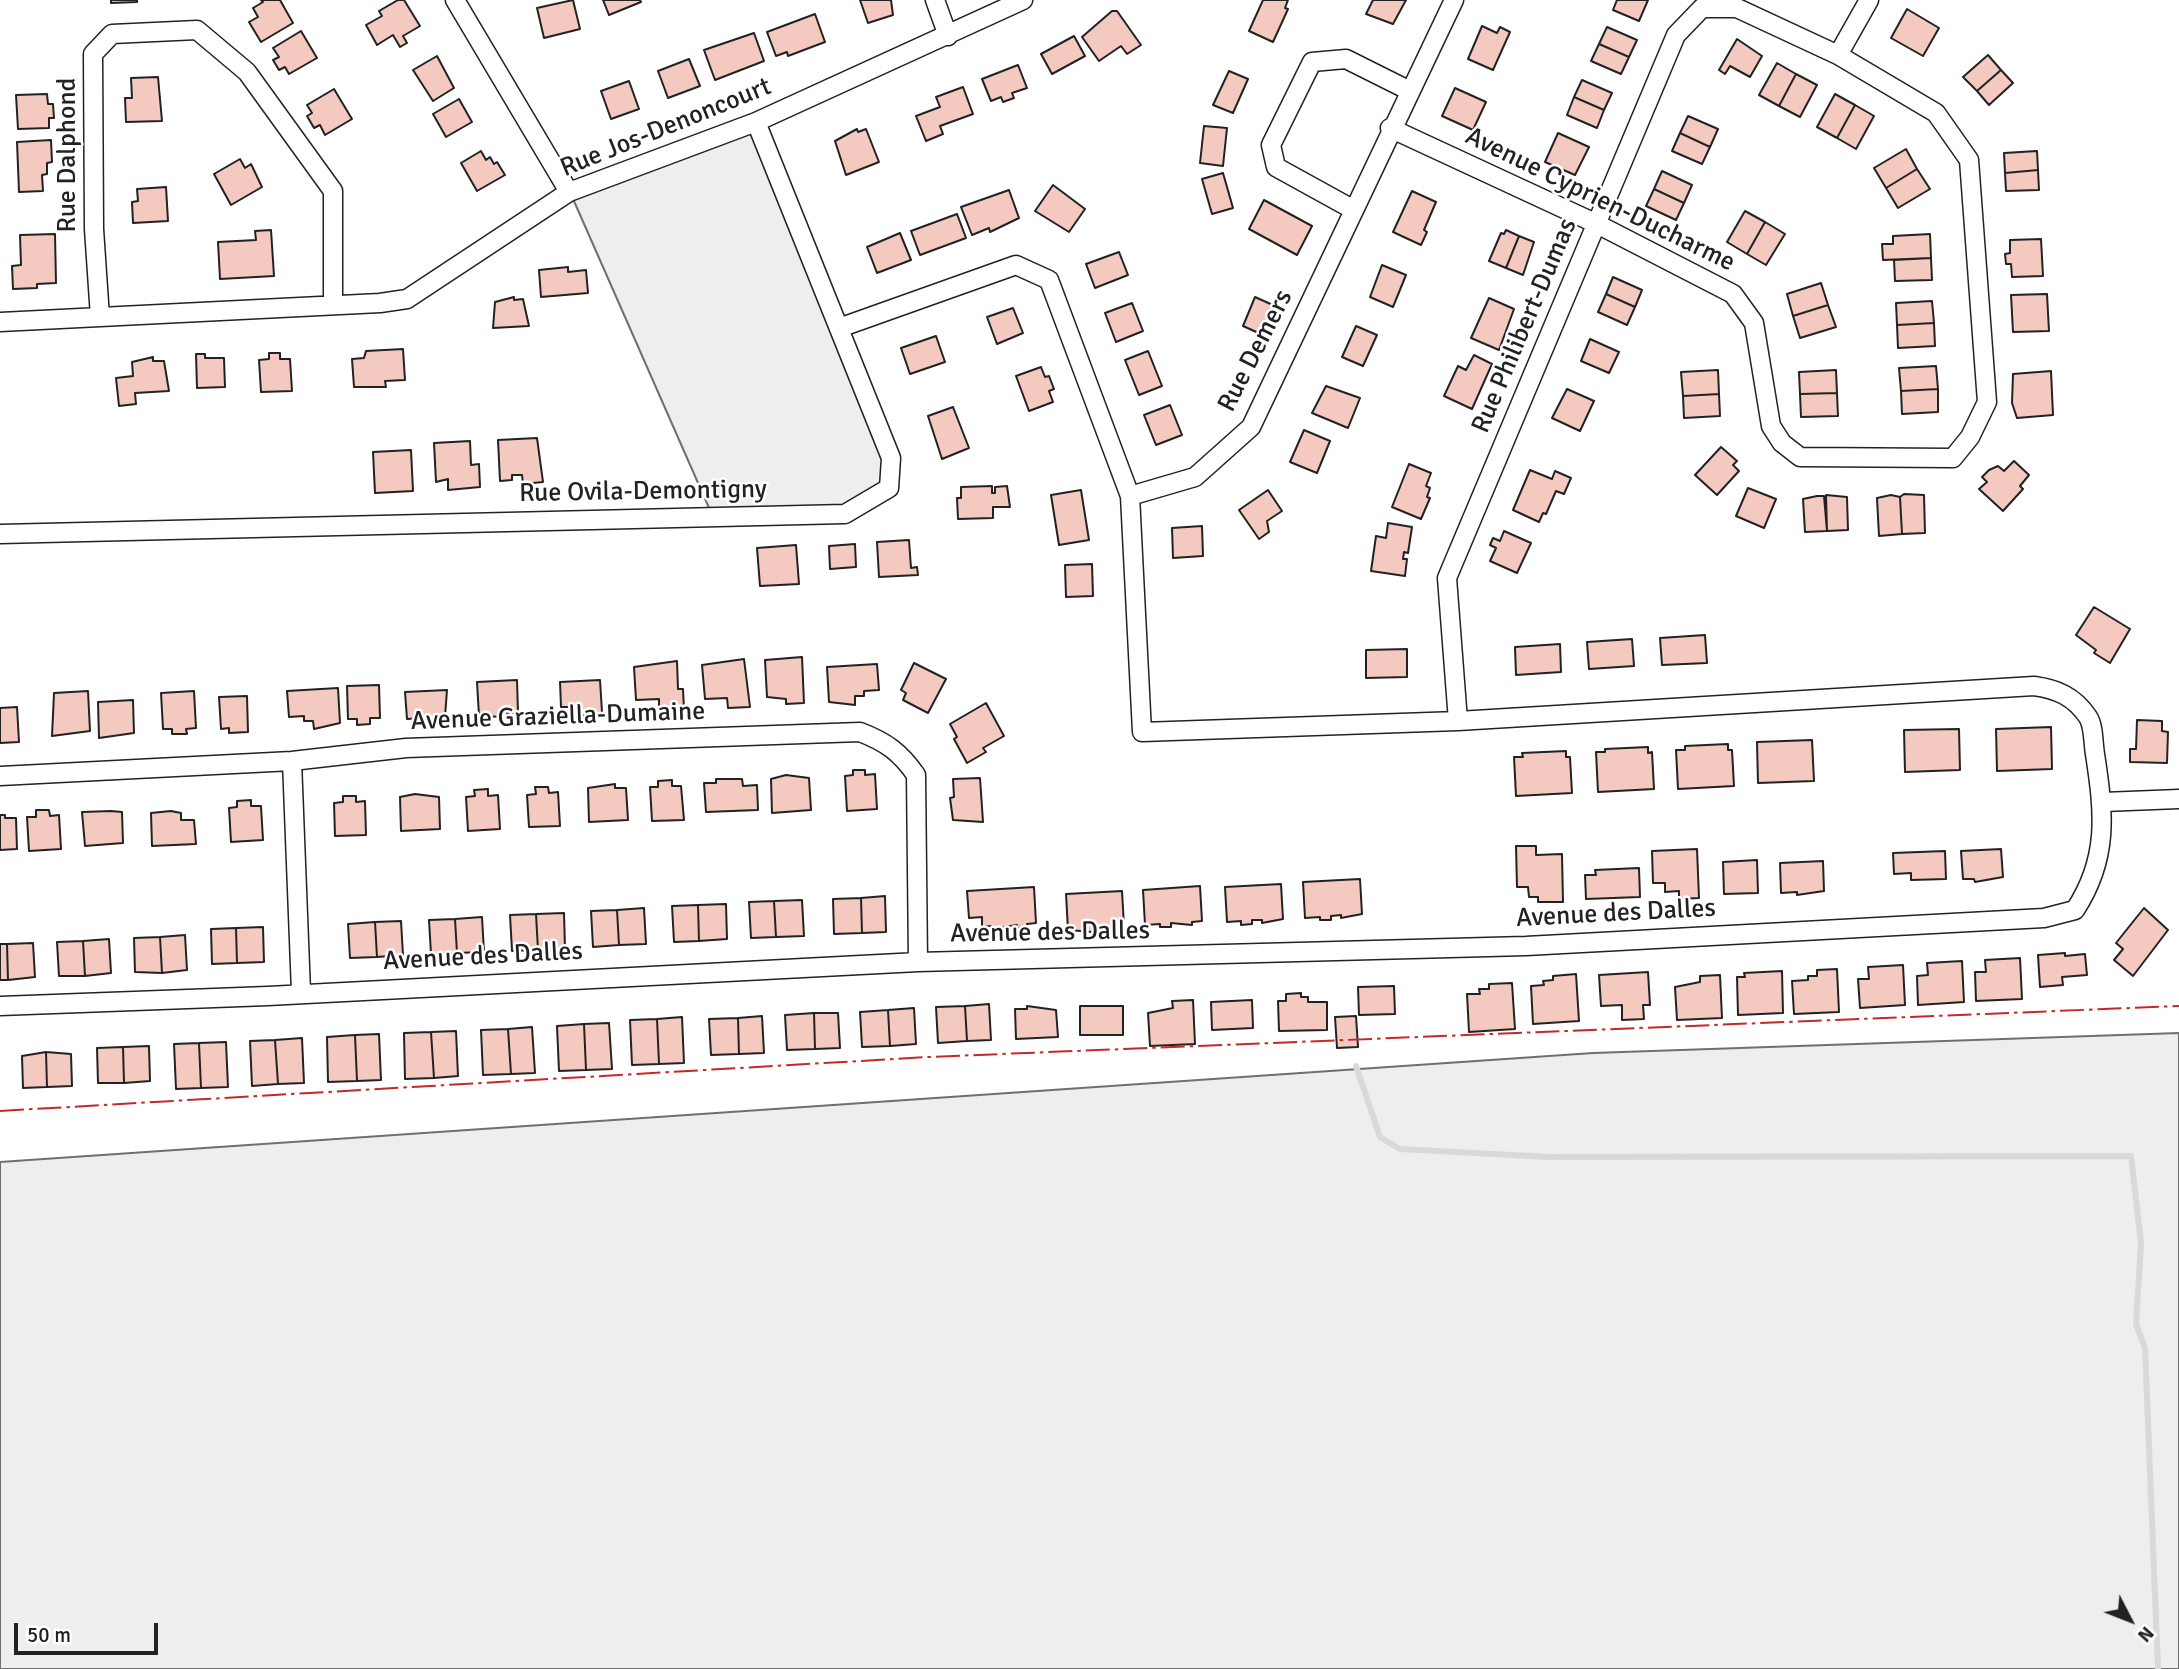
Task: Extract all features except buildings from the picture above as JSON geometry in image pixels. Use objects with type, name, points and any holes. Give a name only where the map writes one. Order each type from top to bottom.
[{"type":"street","points":[[456,0],[569,192]]},
{"type":"street","points":[[936,0],[948,36]]},
{"type":"street","name":"Rue Jos-Denoncourt","points":[[0,322],[407,299],[569,192],[756,122],[1023,0]]},
{"type":"street","name":"Rue Demers","points":[[1130,496],[1195,477],[1251,427],[1408,90],[1454,0]]},
{"type":"street","points":[[1838,55],[1869,0]]},
{"type":"street","name":"Rue Philibert-Dumas","points":[[1458,721],[1447,578],[1676,35],[1702,8],[1737,8],[1838,55]]},
{"type":"street","name":"Rue Dalphond","points":[[100,317],[94,229],[93,54],[111,34],[197,30],[247,72],[333,191],[333,305]]},
{"type":"street","name":"Avenue Cyprien-Ducharme","points":[[1390,128],[1597,224],[1733,294],[1755,323],[1771,426],[1782,443],[1800,457],[1953,458],[1970,438],[1987,402],[1969,160],[1937,113],[1838,55]]},
{"type":"street","points":[[1354,210],[1276,167],[1271,145],[1312,62],[1346,59],[1408,90]]},
{"type":"street","name":"Rue Ovila-Demontigny","points":[[0,534],[845,514],[889,488],[891,458],[756,122]]},
{"type":"street","points":[[839,328],[1016,265],[1049,280],[1130,496]]},
{"type":"street","name":"Avenue des Dalles","points":[[0,1006],[268,996],[301,992],[918,962],[1526,946],[2045,918],[2075,910],[2090,888],[2099,860],[2103,802],[2089,718],[2059,689],[2020,687],[1458,721],[1142,732],[1130,496]]},
{"type":"street","name":"Avenue Graziella-Dumaine","points":[[0,776],[292,761],[406,748],[860,732],[884,741],[900,752],[916,775],[918,962]]},
{"type":"street","points":[[292,761],[301,992]]},
{"type":"street","points":[[2103,802],[2179,799]]},
{"type":"shaded area","points":[[756,122],[890,458],[889,488],[845,514],[713,517],[570,192]]},
{"type":"shaded area","points":[[2179,1033],[2179,1669],[0,1669],[0,1162],[1593,1053]]},
{"type":"waterway","points":[[1356,1066],[1380,1137],[1400,1149],[1549,1157],[2131,1156],[2141,1243],[2136,1324],[2145,1348],[2158,1669]]},
{"type":"power","points":[[0,1111],[928,1057],[2179,1006]]}]
